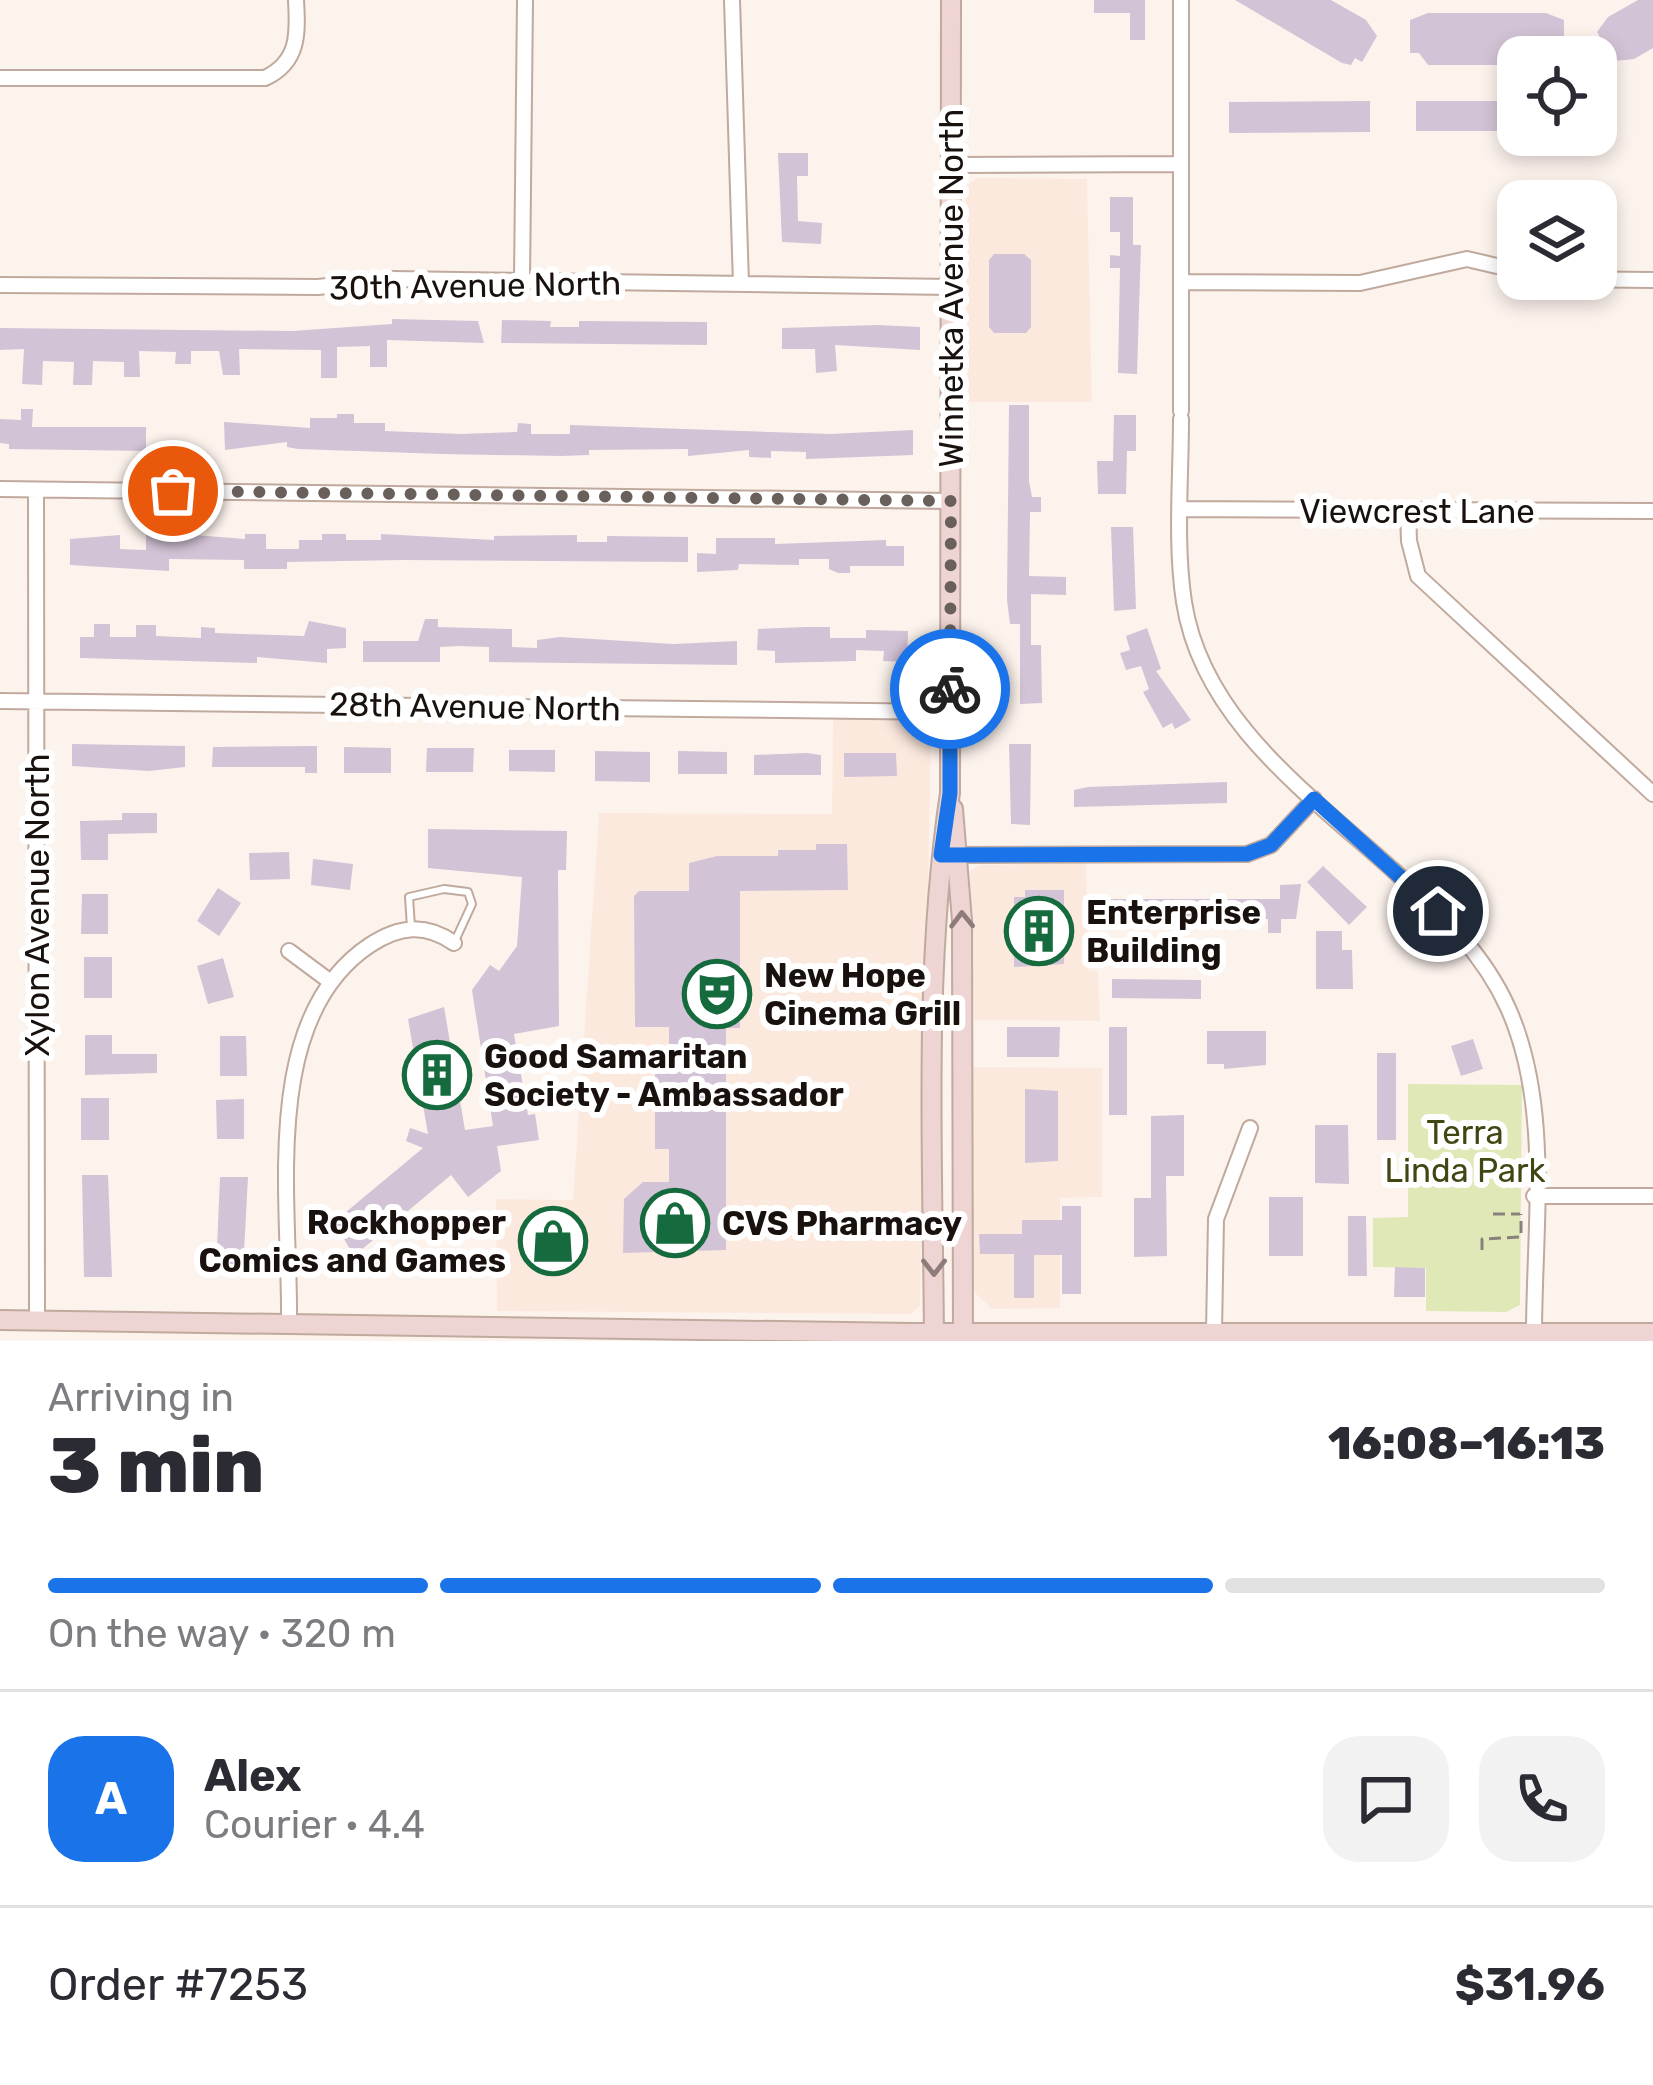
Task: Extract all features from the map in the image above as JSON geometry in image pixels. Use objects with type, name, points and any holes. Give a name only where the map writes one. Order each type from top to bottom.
[{"type":"main road","name":"Winnetka Avenue North","points":[[951,0],[950,793],[964,1337]]},
{"type":"main road","name":"Winnetka Avenue North","points":[[934,1337],[951,855]]},
{"type":"main road","points":[[0,1320],[178,1332],[289,1324],[934,1337],[1138,1337],[1214,1332],[1370,1337],[1653,1334]]},
{"type":"street","points":[[0,78],[265,78],[290,60],[298,31],[296,0]]},
{"type":"street","points":[[522,281],[525,0]]},
{"type":"street","points":[[732,0],[741,284]]},
{"type":"street","points":[[1181,0],[1185,606],[1214,688],[1238,723],[1460,932],[1492,975],[1526,1064],[1534,1334]]},
{"type":"street","points":[[950,165],[1181,164]]},
{"type":"street","points":[[1182,281],[1360,283],[1466,259],[1497,266]]},
{"type":"street","name":"30th Avenue North","points":[[0,285],[318,287],[368,280],[950,287]]},
{"type":"street","points":[[1617,280],[1653,280]]},
{"type":"street","points":[[0,489],[951,501]]},
{"type":"street","name":"Xylon Avenue North","points":[[36,490],[37,1319]]},
{"type":"street","name":"Viewcrest Lane","points":[[1181,509],[1653,512]]},
{"type":"street","points":[[1408,512],[1408,542],[1418,576],[1653,794]]},
{"type":"street","name":"28th Avenue North","points":[[0,700],[950,712]]},
{"type":"street","points":[[951,855],[1247,854],[1271,845],[1314,799]]},
{"type":"street","points":[[289,1324],[294,1057],[328,980],[376,941],[411,928],[436,931],[454,944]]},
{"type":"street","points":[[289,951],[328,980]]},
{"type":"street","points":[[1214,1332],[1216,1219],[1250,1128]]},
{"type":"street","points":[[1530,1208],[1653,1196]]},
{"type":"lane","points":[[411,928],[409,897],[444,889],[467,892],[472,904],[454,944]]},
{"type":"path","points":[[1482,1250],[1482,1239],[1521,1238],[1530,1208],[1496,1214],[1500,1206]]},
{"type":"shaded area","points":[[977,178],[1087,179],[1092,402],[968,402],[965,187]]},
{"type":"shaded area","points":[[833,719],[923,720],[931,732],[920,1306],[911,1314],[497,1311],[496,1199],[573,1200],[599,813],[832,814]]},
{"type":"shaded area","points":[[1086,863],[1088,970],[1098,971],[1100,1021],[974,1020],[970,871],[980,865]]},
{"type":"shaded area","points":[[971,1067],[1102,1068],[1102,1197],[1060,1198],[1060,1308],[992,1309],[974,1292]]},
{"type":"green space","name":"Terra Linda Park","points":[[1408,1084],[1522,1085],[1520,1305],[1506,1312],[1426,1311],[1426,1268],[1373,1267],[1373,1218],[1408,1217]]},
{"type":"building","points":[[1094,0],[1145,0],[1145,40],[1130,40],[1130,13],[1094,13]]},
{"type":"building","points":[[1235,0],[1331,0],[1366,20],[1377,36],[1362,62],[1355,58],[1351,65],[1342,63]]},
{"type":"building","points":[[1638,0],[1653,0],[1653,48],[1634,59],[1617,61],[1617,36],[1597,32],[1608,17]]},
{"type":"building","points":[[1428,13],[1546,13],[1564,20],[1564,36],[1497,36],[1497,65],[1428,65],[1419,53],[1410,53],[1410,20]]},
{"type":"building","points":[[1370,101],[1370,132],[1229,133],[1229,102]]},
{"type":"building","points":[[1416,101],[1497,101],[1497,131],[1416,131]]},
{"type":"building","points":[[778,153],[808,153],[808,176],[797,176],[798,221],[822,223],[821,244],[782,242]]},
{"type":"building","points":[[1110,197],[1133,197],[1133,245],[1141,245],[1137,374],[1118,373],[1120,268],[1110,268],[1110,255],[1120,256],[1120,232],[1110,232]]},
{"type":"building","points":[[994,254],[1024,254],[1031,260],[1031,327],[1026,333],[994,333],[989,327],[989,260]]},
{"type":"building","points":[[392,319],[478,321],[484,343],[387,340],[387,367],[370,367],[370,346],[337,347],[337,378],[321,378],[321,350],[239,349],[240,375],[223,375],[219,351],[191,351],[191,364],[175,364],[176,352],[139,351],[140,377],[124,377],[124,362],[93,361],[92,385],[73,385],[74,362],[43,361],[42,385],[22,384],[24,349],[0,350],[0,328],[292,331],[392,324]]},
{"type":"building","points":[[502,320],[551,321],[550,327],[579,327],[579,321],[707,322],[707,345],[501,343]]},
{"type":"building","points":[[920,327],[920,350],[835,345],[837,371],[816,373],[815,349],[782,349],[782,328]]},
{"type":"building","points":[[1009,405],[1029,405],[1029,481],[1032,497],[1041,497],[1041,512],[1030,512],[1029,576],[1066,577],[1066,595],[1031,594],[1031,645],[1041,645],[1042,703],[1020,704],[1020,624],[1010,624],[1007,600]]},
{"type":"building","points":[[21,409],[33,409],[32,427],[146,427],[146,451],[9,449],[9,444],[0,443],[0,419],[21,420]]},
{"type":"building","points":[[337,414],[354,414],[354,423],[385,423],[385,431],[460,434],[517,432],[518,423],[531,424],[531,434],[570,434],[570,425],[830,434],[913,430],[913,455],[806,459],[806,452],[771,451],[771,458],[749,457],[749,450],[688,456],[688,449],[589,450],[589,455],[561,456],[443,454],[298,449],[287,447],[287,442],[225,450],[224,422],[310,428],[310,418],[337,418]]},
{"type":"building","points":[[1114,415],[1136,415],[1136,451],[1127,451],[1126,494],[1098,494],[1097,461],[1113,461]]},
{"type":"building","points":[[1111,527],[1133,527],[1136,609],[1114,611]]},
{"type":"building","points":[[245,534],[266,534],[266,549],[299,549],[299,540],[322,540],[322,534],[346,534],[346,540],[381,540],[381,534],[494,540],[494,536],[577,535],[577,542],[607,542],[607,536],[688,537],[688,562],[403,560],[287,562],[287,569],[244,569],[244,560],[169,559],[169,571],[70,565],[70,539],[120,535],[120,549],[146,550],[146,535],[245,539]]},
{"type":"building","points":[[716,538],[775,538],[775,544],[886,540],[886,546],[904,546],[904,566],[850,566],[850,573],[838,573],[829,569],[829,559],[799,559],[799,565],[739,564],[738,570],[697,572],[697,553],[716,554]]},
{"type":"building","points":[[425,619],[438,619],[438,627],[512,629],[512,647],[537,648],[537,640],[560,637],[674,644],[737,641],[737,665],[489,662],[489,647],[458,646],[440,647],[440,662],[363,662],[363,641],[418,641]]},
{"type":"building","points":[[309,621],[346,628],[346,648],[327,649],[327,663],[257,657],[257,663],[80,658],[80,637],[94,637],[94,624],[110,624],[110,637],[136,637],[136,625],[156,625],[156,636],[201,638],[201,627],[215,628],[215,633],[304,636]]},
{"type":"building","points":[[830,627],[830,638],[866,638],[866,630],[908,631],[907,662],[883,661],[884,651],[856,650],[856,661],[775,663],[775,651],[757,650],[758,629]]},
{"type":"building","points":[[1147,628],[1161,669],[1156,671],[1191,720],[1175,729],[1172,723],[1163,728],[1143,692],[1149,689],[1141,666],[1126,670],[1120,653],[1130,650],[1126,636]]},
{"type":"building","points":[[72,744],[185,746],[185,767],[149,771],[72,766]]},
{"type":"building","points":[[1009,744],[1031,744],[1030,825],[1011,824]]},
{"type":"building","points":[[317,746],[317,773],[305,773],[305,767],[212,767],[213,747]]},
{"type":"building","points":[[344,747],[391,748],[391,773],[344,773]]},
{"type":"building","points":[[427,748],[474,748],[473,772],[426,772]]},
{"type":"building","points":[[509,750],[555,750],[555,772],[509,771]]},
{"type":"building","points":[[595,751],[650,752],[650,782],[595,781]]},
{"type":"building","points":[[678,751],[727,752],[727,774],[678,774]]},
{"type":"building","points":[[844,753],[896,753],[897,776],[844,777]]},
{"type":"building","points":[[754,755],[821,755],[821,775],[754,775]]},
{"type":"building","points":[[1227,782],[1227,803],[1074,807],[1074,790],[1088,787]]},
{"type":"building","points":[[122,813],[157,813],[157,833],[108,834],[108,860],[81,860],[80,821],[122,820]]},
{"type":"building","name":"Good Samaritan Society - Ambassador","points":[[428,829],[567,831],[566,870],[558,870],[559,1026],[514,1034],[528,1115],[535,1114],[539,1140],[497,1146],[501,1171],[468,1197],[451,1175],[354,1256],[334,1222],[423,1148],[406,1141],[410,1128],[428,1134],[408,1019],[444,1007],[465,1130],[493,1126],[472,990],[490,965],[499,971],[517,946],[522,877],[428,868]]},
{"type":"building","points":[[816,844],[847,844],[848,890],[740,891],[740,1028],[726,1028],[726,1250],[623,1253],[624,1199],[643,1182],[669,1182],[669,1149],[655,1149],[655,1066],[669,1066],[669,1027],[635,1027],[634,896],[639,891],[689,891],[689,863],[717,856],[778,856],[778,850],[816,850]]},
{"type":"building","points":[[289,852],[290,879],[250,880],[249,853]]},
{"type":"building","points":[[313,859],[353,864],[350,890],[311,885]]},
{"type":"building","points":[[1323,866],[1367,907],[1349,925],[1307,882]]},
{"type":"building","points":[[1301,884],[1296,919],[1281,919],[1281,933],[1268,933],[1268,919],[1105,919],[1105,899],[1280,899],[1280,885]]},
{"type":"building","points":[[218,888],[241,903],[219,936],[197,921]]},
{"type":"building","name":"Enterprise Building","points":[[1025,890],[1064,890],[1064,964],[1014,967],[1014,897],[1025,897]]},
{"type":"building","points":[[82,894],[108,894],[108,934],[81,934]]},
{"type":"building","points":[[1316,931],[1342,931],[1342,950],[1352,950],[1353,989],[1316,989]]},
{"type":"building","points":[[84,957],[112,957],[112,998],[84,998]]},
{"type":"building","points":[[223,958],[234,997],[208,1004],[197,966]]},
{"type":"building","points":[[1112,979],[1201,980],[1201,999],[1112,998]]},
{"type":"building","points":[[1007,1027],[1060,1027],[1059,1057],[1007,1057]]},
{"type":"building","points":[[1109,1027],[1127,1027],[1127,1115],[1109,1115]]},
{"type":"building","points":[[1207,1031],[1266,1031],[1266,1065],[1224,1069],[1224,1064],[1207,1064]]},
{"type":"building","points":[[85,1035],[112,1035],[112,1054],[157,1054],[157,1073],[85,1075]]},
{"type":"building","points":[[220,1036],[246,1036],[247,1076],[220,1076]]},
{"type":"building","points":[[1473,1039],[1483,1069],[1461,1076],[1451,1046]]},
{"type":"building","points":[[1377,1053],[1396,1053],[1396,1140],[1377,1140]]},
{"type":"building","points":[[1025,1089],[1058,1091],[1058,1161],[1025,1163]]},
{"type":"building","points":[[81,1098],[109,1098],[109,1140],[81,1140]]},
{"type":"building","points":[[244,1099],[244,1139],[217,1139],[216,1100]]},
{"type":"building","points":[[1184,1115],[1184,1176],[1166,1176],[1167,1256],[1134,1257],[1134,1198],[1151,1198],[1151,1116]]},
{"type":"building","points":[[1315,1125],[1348,1125],[1349,1184],[1315,1183]]},
{"type":"building","points":[[82,1175],[108,1175],[112,1277],[84,1277]]},
{"type":"building","points":[[220,1177],[248,1177],[243,1271],[216,1271]]},
{"type":"building","points":[[1269,1197],[1303,1197],[1303,1256],[1269,1256]]},
{"type":"building","points":[[1062,1206],[1081,1206],[1081,1294],[1062,1294],[1062,1255],[1034,1255],[1034,1298],[1014,1298],[1014,1254],[980,1254],[979,1234],[1022,1234],[1022,1220],[1062,1220]]},
{"type":"building","name":"Rockhopper Comics and Games","points":[[539,1216],[568,1216],[568,1266],[539,1266]]},
{"type":"building","points":[[1348,1216],[1366,1216],[1367,1276],[1348,1276]]},
{"type":"building","points":[[1395,1267],[1425,1268],[1425,1297],[1394,1297]]},
{"type":"way so far","points":[[173,491],[951,501],[950,689]]},
{"type":"place","name":"Enterprise Building","points":[[1039,931]]},
{"type":"place","name":"New Hope Cinema Grill","points":[[717,994]]},
{"type":"place","name":"Good Samaritan Society - Ambassador","points":[[437,1075]]},
{"type":"place","name":"CVS Pharmacy","points":[[675,1223]]},
{"type":"place","name":"Rockhopper Comics and Games","points":[[553,1241]]},
{"type":"route","points":[[950,689],[950,793],[941,855],[1247,854],[1271,845],[1314,799],[1438,911]]}]
